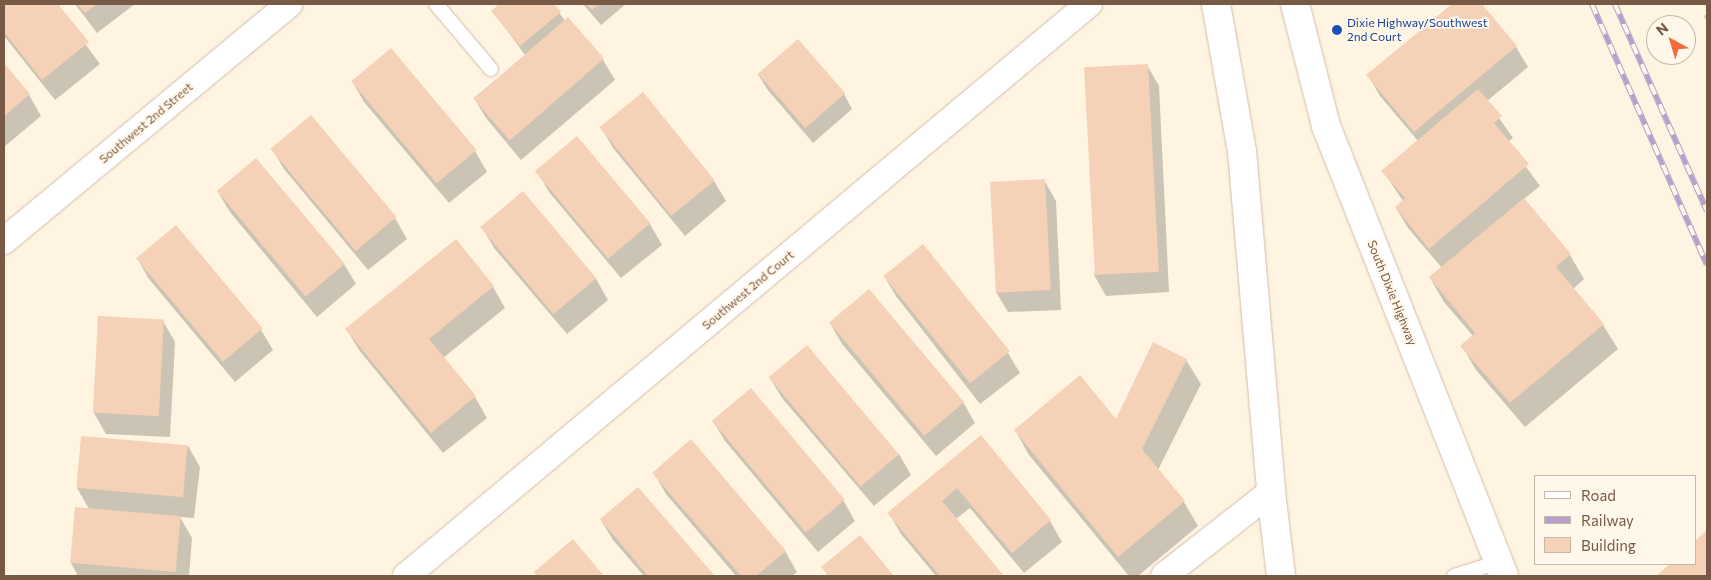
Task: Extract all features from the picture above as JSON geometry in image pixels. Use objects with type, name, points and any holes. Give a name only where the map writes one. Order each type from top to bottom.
[{"type":"main road","points":[[1216,4],[1242,151],[1271,492],[1281,576]]},
{"type":"main road","name":"South Dixie Highway","points":[[1295,4],[1326,126],[1502,569]]},
{"type":"street","name":"Southwest 2nd Street","points":[[4,241],[289,4]]},
{"type":"street","name":"Southwest 2nd Court","points":[[406,576],[1090,4]]},
{"type":"street","points":[[1164,576],[1271,492]]},
{"type":"lane","points":[[436,4],[491,69]]},
{"type":"lane","points":[[1454,576],[1502,569]]},
{"type":"building","points":[[4,4],[58,4],[89,42],[42,80],[4,32]]},
{"type":"building","points":[[77,4],[97,4],[85,13]]},
{"type":"building","points":[[499,4],[554,4],[561,12],[520,46],[491,11]]},
{"type":"building","points":[[586,4],[599,4],[592,10]]},
{"type":"building","points":[[1452,4],[1482,4],[1517,46],[1414,132],[1366,75]]},
{"type":"building","points":[[568,17],[604,59],[510,141],[474,99]]},
{"type":"building","points":[[798,39],[845,93],[805,128],[758,74]]},
{"type":"building","points":[[391,48],[476,150],[437,183],[351,81]]},
{"type":"building","points":[[4,63],[30,94],[4,116]]},
{"type":"building","points":[[1148,64],[1159,272],[1095,275],[1084,67]]},
{"type":"building","points":[[1478,89],[1502,116],[1494,123],[1529,164],[1429,249],[1395,207],[1405,198],[1381,171]]},
{"type":"building","points":[[643,92],[715,181],[671,216],[599,127]]},
{"type":"building","points":[[311,115],[396,217],[356,251],[270,149]]},
{"type":"building","points":[[577,136],[650,223],[608,259],[535,171]]},
{"type":"building","points":[[256,158],[345,264],[306,296],[217,191]]},
{"type":"building","points":[[1045,179],[1051,290],[996,293],[990,182]]},
{"type":"building","points":[[523,191],[596,278],[553,314],[480,227]]},
{"type":"building","points":[[1524,198],[1571,254],[1556,267],[1604,324],[1510,403],[1460,346],[1475,333],[1429,277]]},
{"type":"building","points":[[176,225],[263,328],[223,362],[136,258]]},
{"type":"building","points":[[456,239],[494,286],[429,339],[476,396],[431,433],[345,329]]},
{"type":"building","points":[[923,244],[1010,351],[970,383],[883,276]]},
{"type":"building","points":[[869,289],[964,402],[924,436],[829,322]]},
{"type":"building","points":[[98,316],[164,319],[159,416],[93,413]]},
{"type":"building","points":[[1153,342],[1187,359],[1142,449],[1185,501],[1118,557],[1014,430],[1080,375],[1116,419]]},
{"type":"building","points":[[807,345],[899,455],[861,487],[769,377]]},
{"type":"building","points":[[751,388],[845,500],[806,533],[712,421]]},
{"type":"building","points":[[981,435],[1051,520],[1012,553],[957,488],[942,501],[1004,576],[940,576],[887,513]]},
{"type":"building","points":[[81,436],[188,445],[183,497],[76,488]]},
{"type":"building","points":[[691,439],[786,551],[756,576],[741,576],[652,473]]},
{"type":"building","points":[[638,487],[715,576],[648,576],[600,519]]},
{"type":"building","points":[[75,507],[181,516],[176,572],[70,563]]},
{"type":"building","points":[[1707,530],[1707,576],[1656,576],[1669,565],[1696,565],[1696,540]]},
{"type":"building","points":[[860,535],[894,576],[829,576],[821,567]]},
{"type":"building","points":[[573,539],[604,576],[537,576],[534,572]]},
{"type":"railway","points":[[1592,4],[1707,265]]},
{"type":"railway","points":[[1615,4],[1707,211]]},
{"type":"place","name":"Dixie Highway/Southwest 2nd Court","points":[[1337,30]]}]
